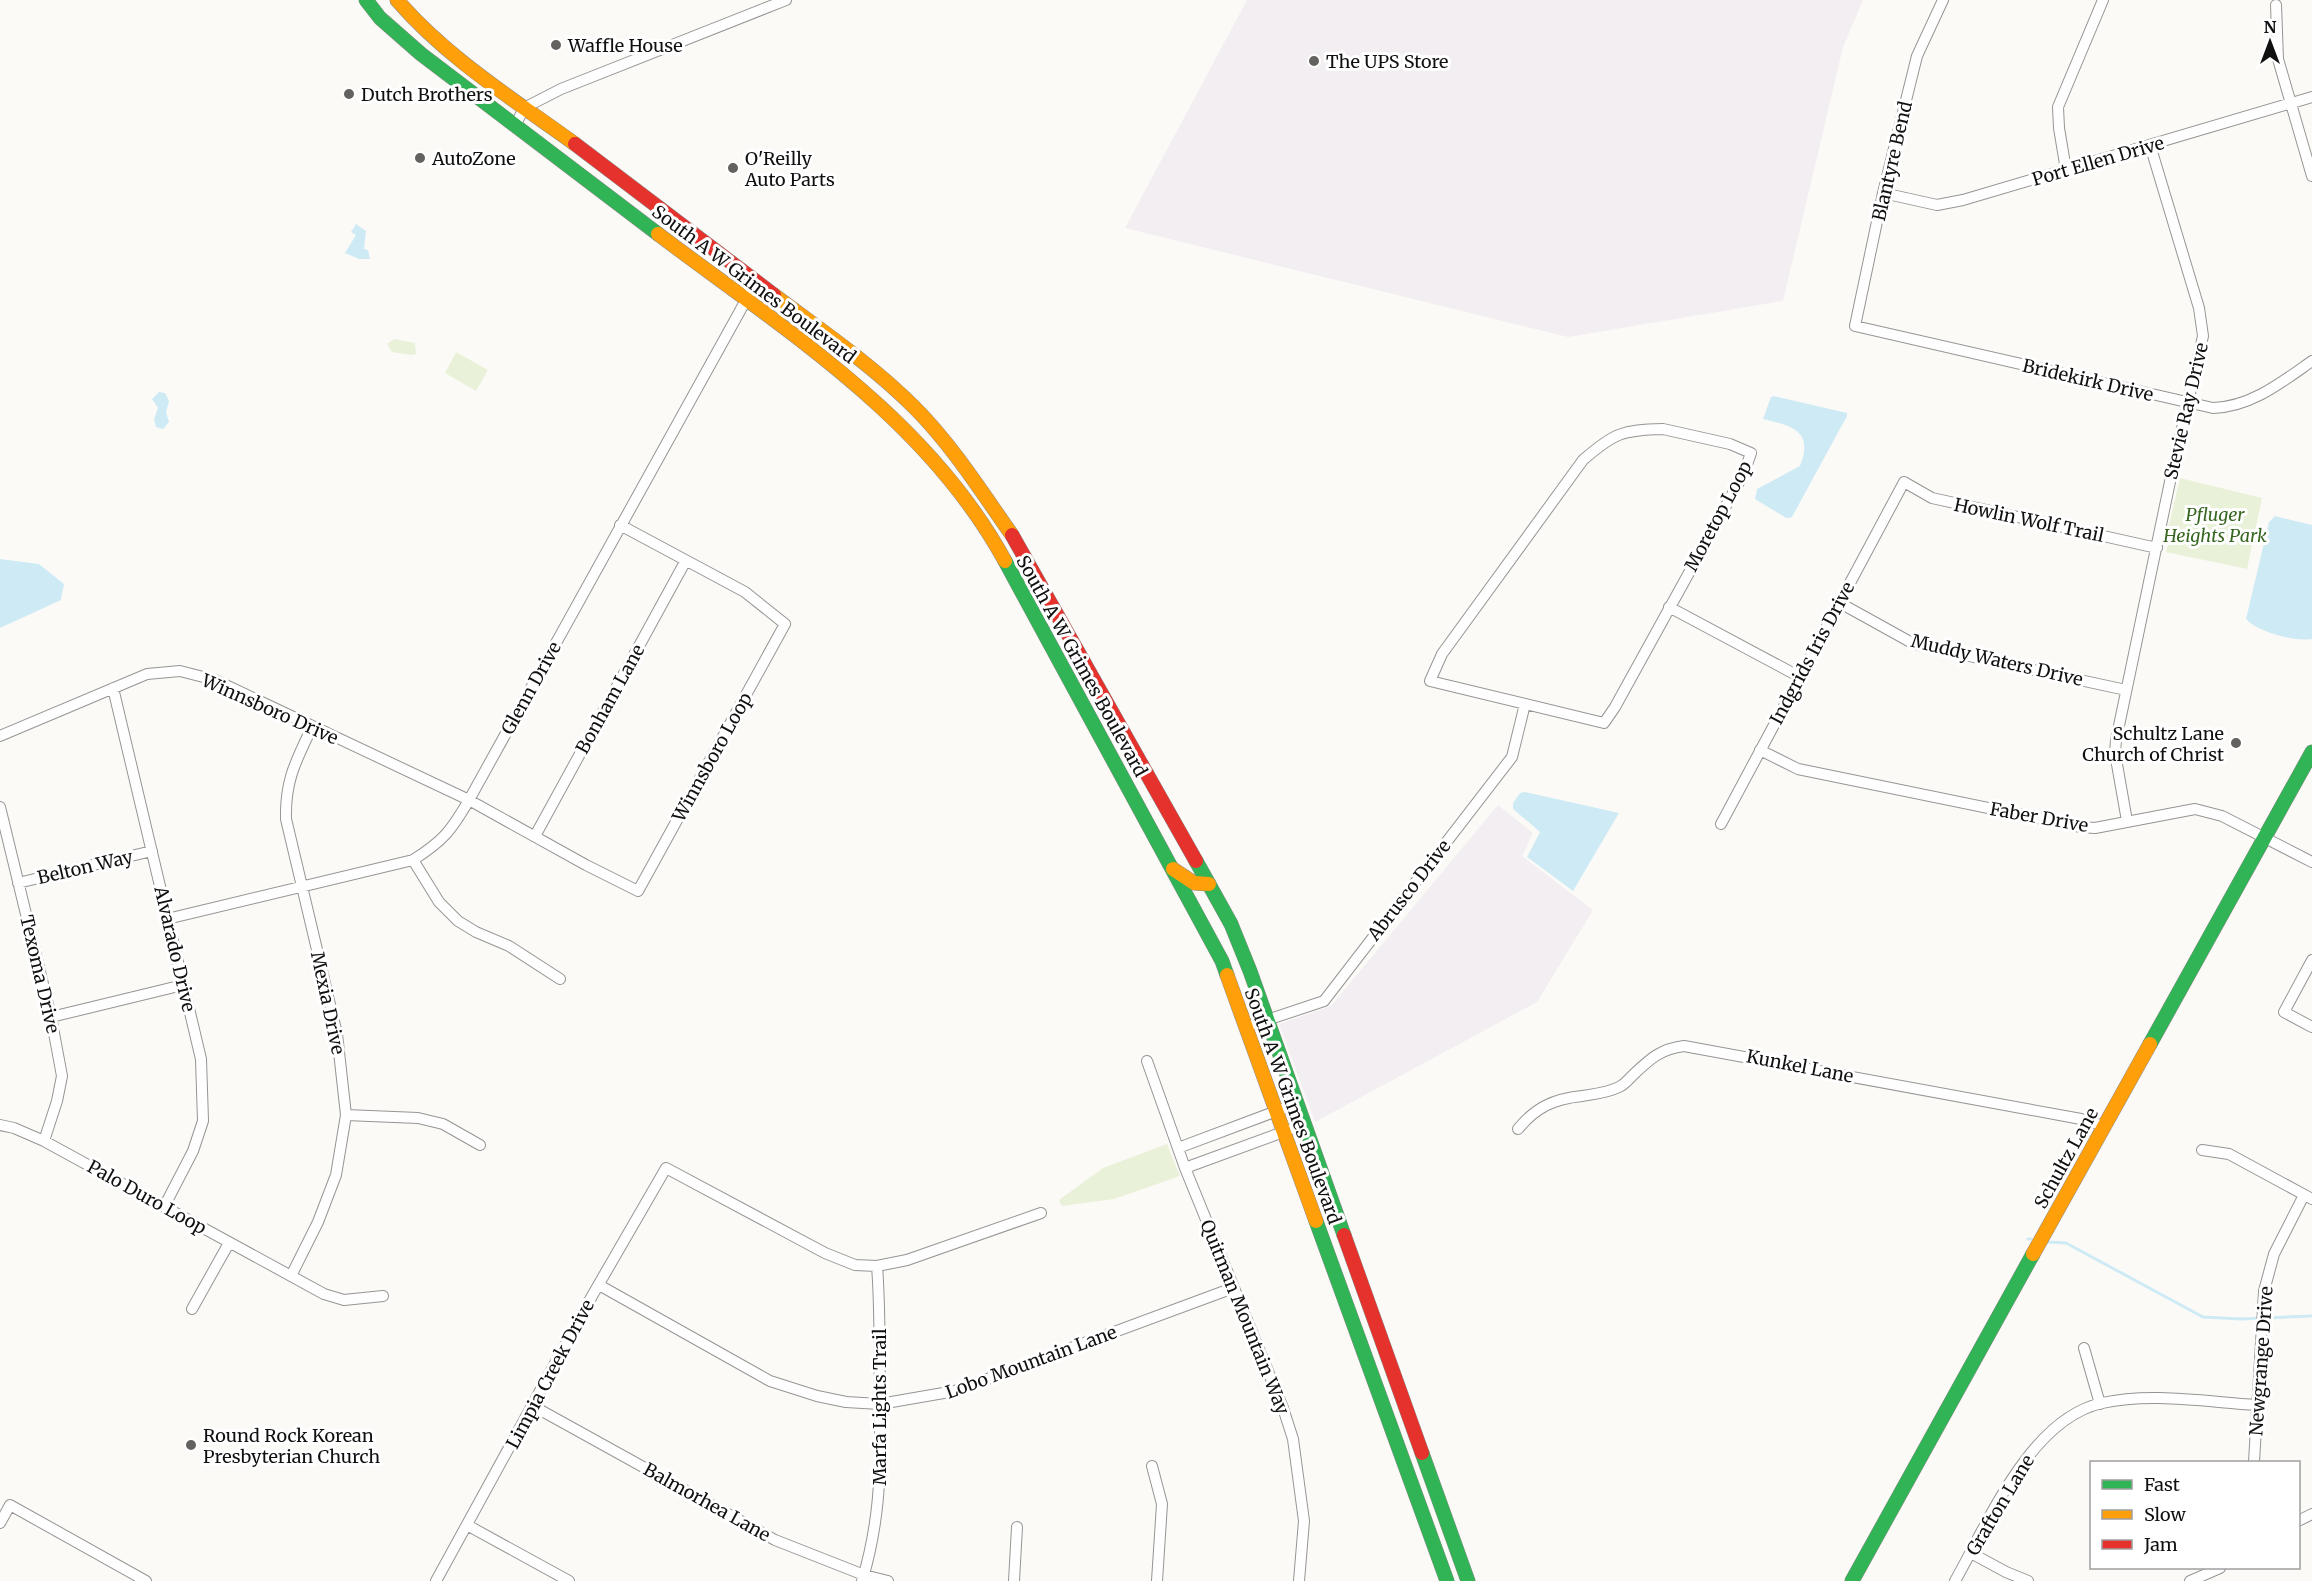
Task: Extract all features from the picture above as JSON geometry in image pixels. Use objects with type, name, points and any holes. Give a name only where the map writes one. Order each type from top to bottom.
[{"type":"main road","name":"South A W Grimes Boulevard","points":[[366,0],[381,18],[421,54],[860,386],[911,435],[957,488],[1000,553],[1222,961],[1445,1576]]},
{"type":"main road","name":"South A W Grimes Boulevard","points":[[398,0],[415,21],[446,50],[611,171],[875,371],[915,408],[953,451],[1017,541],[1231,924],[1268,1019],[1468,1581]]},
{"type":"main road","points":[[957,488],[972,476]]},
{"type":"main road","points":[[1034,617],[1053,607]]},
{"type":"main road","name":"Schultz Lane","points":[[1852,1581],[2312,752]]},
{"type":"main road","points":[[1169,866],[1185,879],[1194,883],[1209,884]]},
{"type":"main road","points":[[1338,1282],[1359,1275]]},
{"type":"main road","points":[[1397,1444],[1417,1436]]},
{"type":"main road","points":[[1445,1576],[1463,1565]]},
{"type":"street","points":[[516,124],[524,108],[561,89],[786,0]]},
{"type":"street","name":"Blantyre Bend","points":[[1855,326],[1883,193],[1917,56],[1943,0]]},
{"type":"street","points":[[2066,170],[2058,107],[2103,0]]},
{"type":"street","points":[[2276,5],[2278,59],[2312,176]]},
{"type":"street","name":"Port Ellen Drive","points":[[1883,193],[1937,204],[1963,200],[2312,97]]},
{"type":"street","name":"Stevie Ray Drive","points":[[2127,821],[2115,753],[2126,690],[2203,336],[2202,322],[2150,146]]},
{"type":"street","name":"Glenn Drive","points":[[167,919],[413,860],[438,844],[448,833],[468,800],[756,282]]},
{"type":"street","name":"Bridekirk Drive","points":[[1855,326],[2213,408],[2240,404],[2269,391],[2312,362]]},
{"type":"street","name":"Moretop Loop","points":[[1663,429],[1730,444],[1751,453],[1744,473],[1604,723],[1526,704],[1430,681],[1442,654],[1583,460],[1603,442],[1627,431],[1663,429]]},
{"type":"street","name":"Howlin Wolf Trail","points":[[1904,482],[1932,498],[2157,548]]},
{"type":"street","name":"Indgrids Iris Drive","points":[[1720,824],[1904,482]]},
{"type":"street","name":"Winnsboro Loop","points":[[468,800],[638,891],[785,624],[745,592],[685,562],[620,525]]},
{"type":"street","name":"Bonham Lane","points":[[535,836],[685,562]]},
{"type":"street","name":"Muddy Waters Drive","points":[[1840,603],[1914,644],[2126,690]]},
{"type":"street","points":[[1669,607],[1800,677]]},
{"type":"street","name":"Winnsboro Drive","points":[[0,736],[147,674],[180,671],[215,680],[468,800]]},
{"type":"street","name":"Alvarado Drive","points":[[113,688],[201,1059],[203,1121],[193,1151],[164,1207]]},
{"type":"street","name":"Abrusco Drive","points":[[1246,1027],[1324,1001],[1512,757],[1526,704]]},
{"type":"street","name":"Mexia Drive","points":[[291,1276],[318,1222],[336,1175],[346,1115],[337,1034],[286,819],[285,798],[289,777],[312,727]]},
{"type":"street","name":"Faber Drive","points":[[1760,750],[1798,769],[2081,827],[2095,828],[2195,809],[2222,816],[2312,862]]},
{"type":"street","name":"Texoma Drive","points":[[0,807],[51,1017],[62,1076],[57,1101],[44,1141]]},
{"type":"street","name":"Belton Way","points":[[18,883],[152,851]]},
{"type":"street","points":[[413,860],[439,902],[458,921],[476,932],[509,946],[560,979]]},
{"type":"street","points":[[2312,960],[2284,1011],[2312,1027]]},
{"type":"street","points":[[51,1017],[183,985]]},
{"type":"street","name":"Kunkel Lane","points":[[1518,1129],[1530,1114],[1550,1102],[1598,1095],[1621,1086],[1659,1053],[1667,1048],[1684,1046],[2081,1119],[2104,1126]]},
{"type":"street","name":"Quitman Mountain Way","points":[[1147,1061],[1185,1168],[1284,1408],[1293,1439],[1304,1521],[1299,1581]]},
{"type":"street","points":[[1178,1148],[1298,1103]]},
{"type":"street","points":[[346,1115],[418,1119],[443,1125],[480,1145]]},
{"type":"street","name":"Palo Duro Loop","points":[[0,1125],[15,1128],[44,1141],[324,1294],[344,1300],[383,1296]]},
{"type":"street","points":[[1185,1168],[1305,1125]]},
{"type":"street","points":[[2202,1150],[2229,1154],[2308,1197]]},
{"type":"street","name":"Limpia Creek Drive","points":[[436,1581],[666,1168],[825,1253],[855,1265],[878,1266]]},
{"type":"street","name":"Newgrange Drive","points":[[2254,1461],[2261,1334],[2268,1271],[2274,1254],[2308,1197]]},
{"type":"street","points":[[878,1266],[914,1258],[1041,1213]]},
{"type":"street","points":[[192,1309],[229,1243]]},
{"type":"street","name":"Marfa Lights Trail","points":[[863,1578],[870,1554],[879,1498],[882,1456],[878,1266]]},
{"type":"street","name":"Lobo Mountain Lane","points":[[599,1285],[770,1381],[817,1396],[846,1402],[880,1404],[955,1392],[1233,1288]]},
{"type":"street","points":[[2084,1348],[2100,1404]]},
{"type":"street","name":"Grafton Lane","points":[[1955,1581],[2028,1454],[2049,1432],[2064,1421],[2100,1404],[2124,1400],[2154,1399],[2257,1405]]},
{"type":"street","name":"Balmorhea Lane","points":[[533,1406],[775,1540],[863,1578],[888,1581]]},
{"type":"street","points":[[1152,1466],[1162,1504],[1157,1581]]},
{"type":"street","points":[[0,1523],[10,1505],[127,1576],[146,1581]]},
{"type":"street","points":[[468,1525],[569,1581]]},
{"type":"street","points":[[1014,1581],[1017,1527]]},
{"type":"street","points":[[1971,1553],[2028,1581]]},
{"type":"street","points":[[2190,1581],[2218,1569]]},
{"type":"shaded area","points":[[1247,0],[1863,0],[1843,47],[1783,301],[1568,337],[1125,228]]},
{"type":"shaded area","points":[[1498,805],[1533,833],[1522,856],[1593,910],[1537,1002],[1315,1122],[1279,1024],[1331,1006]]},
{"type":"green space","points":[[394,339],[415,343],[416,354],[392,352],[387,344]]},
{"type":"green space","points":[[456,352],[488,370],[476,391],[445,373]]},
{"type":"green space","name":"Pfluger Heights Park","points":[[2180,478],[2262,498],[2247,569],[2166,552],[2169,541],[2168,529]]},
{"type":"green space","points":[[1167,1144],[1180,1176],[1114,1199],[1062,1206],[1059,1200],[1103,1168]]},
{"type":"water","points":[[356,224],[366,231],[364,249],[368,250],[370,259],[359,259],[345,253],[356,235],[351,232]]},
{"type":"water","points":[[159,392],[165,393],[169,401],[166,412],[169,422],[163,429],[156,427],[154,419],[158,408],[152,399]]},
{"type":"water","points":[[1771,397],[1847,413],[1792,517],[1786,518],[1755,499],[1757,489],[1800,466],[1804,454],[1802,437],[1797,432],[1791,427],[1763,419]]},
{"type":"water","points":[[2275,516],[2312,525],[2312,639],[2296,639],[2277,635],[2251,624],[2246,619],[2269,522]]},
{"type":"water","points":[[0,559],[39,564],[64,584],[61,600],[0,628]]},
{"type":"water","points":[[1525,792],[1619,813],[1573,891],[1527,857],[1540,832],[1513,809],[1513,803],[1520,793]]},
{"type":"waterway","points":[[2048,1242],[2066,1243],[2203,1317],[2241,1319],[2312,1316]]},
{"type":"traffic: fast","points":[[366,0],[380,18],[421,54],[658,234]]},
{"type":"traffic: fast","points":[[1005,561],[1222,961],[1227,975]]},
{"type":"traffic: fast","points":[[2150,1044],[2312,752]]},
{"type":"traffic: fast","points":[[1196,861],[1231,924],[1250,971],[1344,1235]]},
{"type":"traffic: fast","points":[[1316,1221],[1447,1581]]},
{"type":"traffic: fast","points":[[1852,1581],[2033,1254]]},
{"type":"traffic: fast","points":[[1422,1453],[1468,1581]]},
{"type":"traffic: slow","points":[[397,0],[437,41],[459,59],[575,144]]},
{"type":"traffic: slow","points":[[658,234],[803,342],[894,420],[936,463],[973,510],[1005,561]]},
{"type":"traffic: slow","points":[[774,295],[864,363],[914,407],[954,453],[1012,535]]},
{"type":"traffic: slow","points":[[1173,869],[1194,883],[1209,884]]},
{"type":"traffic: slow","points":[[1227,975],[1316,1221]]},
{"type":"traffic: slow","points":[[2033,1254],[2150,1044]]},
{"type":"traffic: jam","points":[[575,144],[774,295]]},
{"type":"traffic: jam","points":[[1012,535],[1196,861]]},
{"type":"traffic: jam","points":[[1344,1235],[1422,1453]]},
{"type":"place","name":"Waffle House","points":[[556,45]]},
{"type":"place","name":"The UPS Store","points":[[1314,61]]},
{"type":"place","name":"Dutch Brothers","points":[[349,94]]},
{"type":"place","name":"AutoZone","points":[[420,158]]},
{"type":"place","name":"O'Reilly Auto Parts","points":[[733,168]]},
{"type":"place","name":"Schultz Lane Church of Christ","points":[[2236,743]]},
{"type":"place","name":"Round Rock Korean Presbyterian Church","points":[[191,1445]]}]
